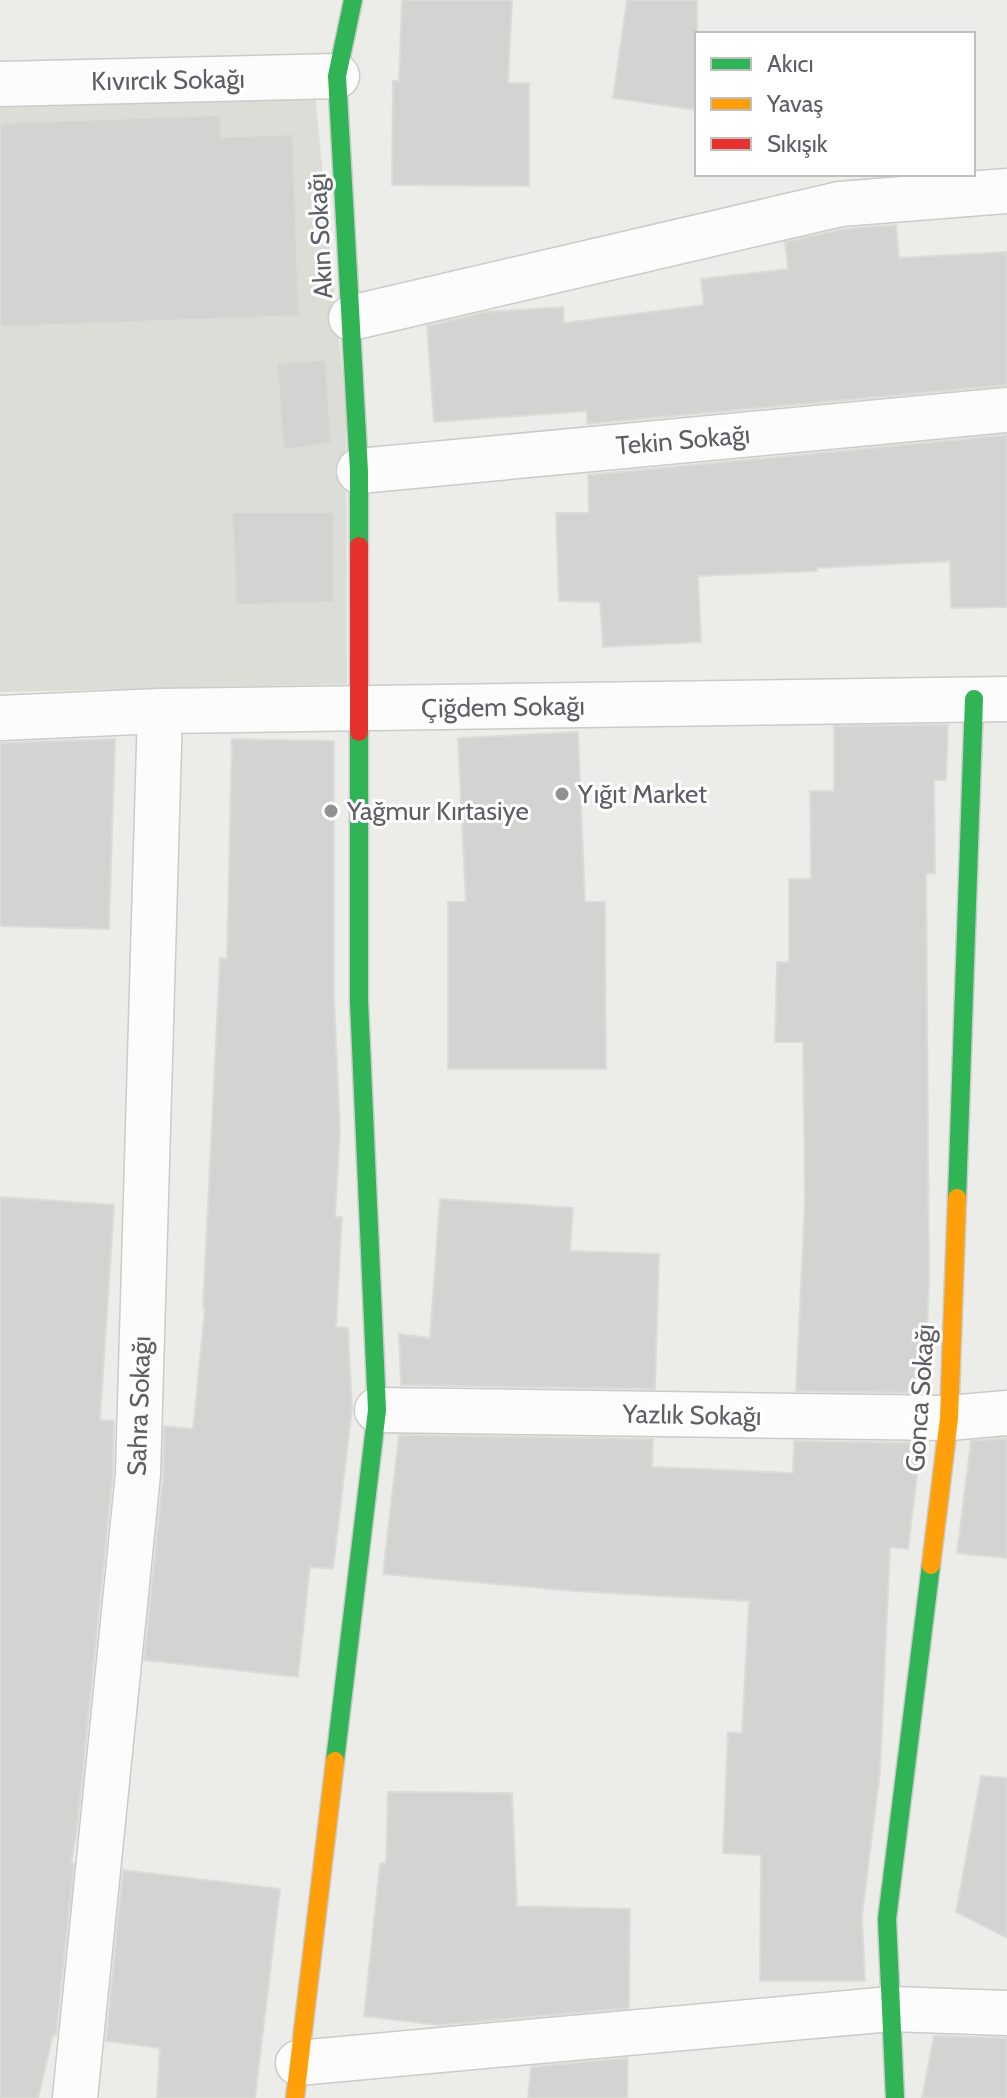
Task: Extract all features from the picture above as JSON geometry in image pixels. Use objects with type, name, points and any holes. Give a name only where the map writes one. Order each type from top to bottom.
[{"type":"street","name":"Akın Sokağı","points":[[297,2081],[377,1410],[359,1001],[359,471],[337,76],[353,0]]},
{"type":"street","name":"Kıvırcık Sokağı","points":[[0,84],[337,76]]},
{"type":"street","points":[[351,318],[840,204],[1007,191]]},
{"type":"street","name":"Tekin Sokağı","points":[[359,471],[1007,410]]},
{"type":"street","name":"Çiğdem Sokağı","points":[[0,718],[160,711],[990,699]]},
{"type":"street","name":"Gonca Sokağı","points":[[895,2098],[887,1919],[949,1418],[990,699]]},
{"type":"street","name":"Sahra Sokağı","points":[[75,2098],[138,1474],[160,711]]},
{"type":"street","name":"Yazlık Sokağı","points":[[377,1410],[949,1418],[1007,1413]]},
{"type":"street","points":[[297,2081],[891,2009],[1007,2013]]},
{"type":"shaded area","points":[[315,94],[346,409],[347,684],[0,692],[0,104]]},
{"type":"building","points":[[402,0],[512,0],[508,83],[529,83],[529,186],[392,185],[393,81],[399,81]]},
{"type":"building","points":[[627,0],[697,0],[695,110],[613,98]]},
{"type":"building","points":[[220,115],[221,137],[293,134],[299,316],[0,327],[0,123]]},
{"type":"building","points":[[896,225],[899,258],[1007,252],[1007,385],[587,424],[587,411],[434,422],[427,326],[486,312],[563,307],[564,323],[704,305],[701,279],[788,269],[785,242],[844,229]]},
{"type":"building","points":[[326,360],[331,443],[283,450],[277,363]]},
{"type":"building","points":[[1007,435],[1007,607],[951,608],[950,561],[698,576],[701,642],[603,647],[600,602],[559,601],[556,513],[589,513],[588,475]]},
{"type":"building","points":[[232,512],[334,512],[334,602],[236,605]]},
{"type":"building","points":[[948,725],[946,780],[934,780],[935,873],[926,874],[929,1281],[925,1393],[796,1391],[805,1201],[803,1042],[775,1042],[777,962],[789,962],[789,879],[811,879],[810,791],[834,791],[834,726]]},
{"type":"building","points":[[578,732],[585,902],[605,902],[606,1069],[448,1069],[448,902],[466,902],[458,738]]},
{"type":"building","points":[[115,739],[109,929],[0,926],[0,743]]},
{"type":"building","points":[[232,739],[334,741],[334,1001],[340,1129],[335,1217],[342,1217],[336,1327],[348,1328],[352,1409],[333,1569],[310,1567],[298,1677],[144,1660],[163,1477],[164,1426],[193,1429],[205,1308],[220,958],[227,959]]},
{"type":"building","points":[[0,1197],[114,1205],[100,1420],[114,1421],[113,1472],[56,2036],[53,2035],[38,2098],[0,2098]]},
{"type":"building","points":[[440,1199],[573,1208],[570,1251],[659,1254],[655,1389],[401,1385],[399,1334],[430,1338]]},
{"type":"building","points":[[399,1435],[653,1439],[652,1467],[793,1473],[794,1441],[921,1443],[908,1549],[890,1547],[880,1772],[862,1916],[865,1981],[760,1981],[761,1855],[723,1853],[728,1732],[742,1733],[749,1601],[575,1591],[383,1574]]},
{"type":"building","points":[[1007,1438],[1007,1558],[957,1553],[971,1441]]},
{"type":"building","points":[[981,1776],[1007,1778],[1007,1938],[956,1912]]},
{"type":"building","points":[[388,1792],[512,1793],[517,1906],[630,1909],[629,2008],[439,2025],[364,2016],[380,1863],[386,1863]]},
{"type":"building","points":[[123,1870],[280,1889],[255,2098],[157,2098],[160,2048],[106,2041]]},
{"type":"building","points":[[934,2036],[1007,2038],[1007,2098],[922,2098]]},
{"type":"building","points":[[628,2058],[627,2098],[528,2098],[531,2067]]},
{"type":"traffic: fast","points":[[353,0],[337,76],[359,471],[359,546]]},
{"type":"traffic: fast","points":[[957,1198],[974,699]]},
{"type":"traffic: fast","points":[[335,1761],[377,1410],[359,1001],[359,732]]},
{"type":"traffic: fast","points":[[895,2098],[887,1919],[931,1565]]},
{"type":"traffic: slow","points":[[931,1565],[949,1418],[957,1198]]},
{"type":"traffic: slow","points":[[295,2098],[335,1761]]},
{"type":"traffic: jam","points":[[359,546],[359,732]]},
{"type":"place","name":"Yığıt Market","points":[[562,794]]},
{"type":"place","name":"Yağmur Kırtasiye","points":[[331,811]]}]
